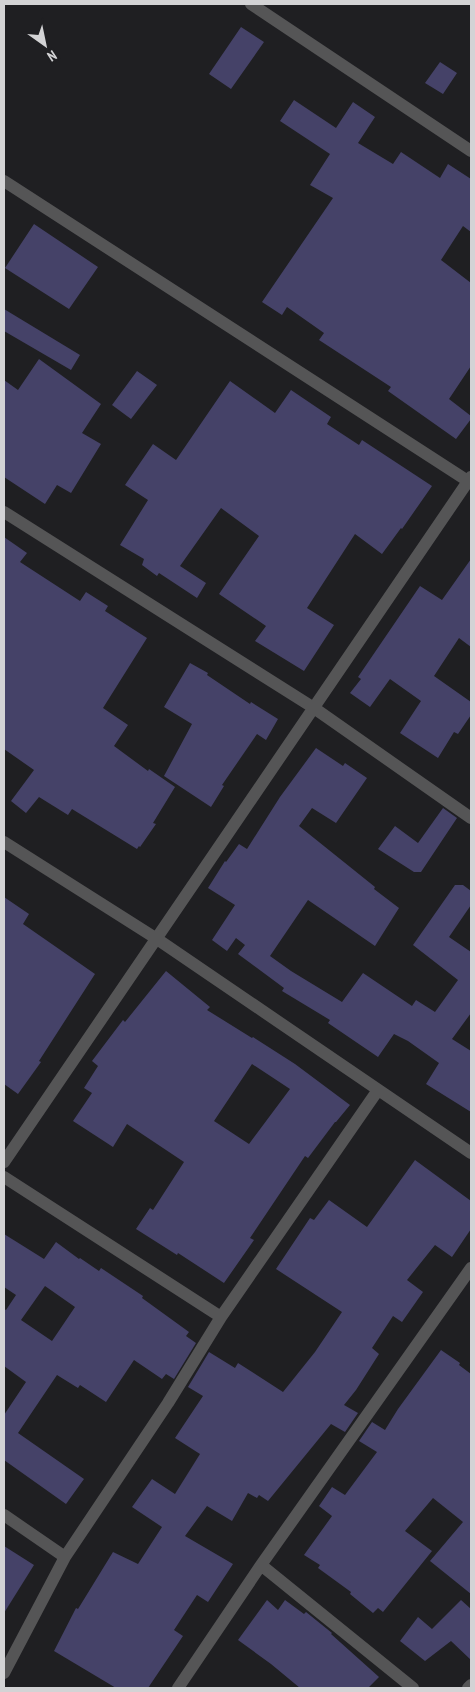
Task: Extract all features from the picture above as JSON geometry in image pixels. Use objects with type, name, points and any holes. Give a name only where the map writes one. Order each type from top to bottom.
[{"type":"street","points":[[251,4],[471,151]]},
{"type":"street","points":[[4,181],[470,480],[4,1162]]},
{"type":"street","points":[[4,512],[314,708],[471,818]]},
{"type":"street","points":[[4,842],[157,938],[471,1153]]},
{"type":"street","points":[[4,1673],[65,1556],[168,1403],[221,1317],[378,1090]]},
{"type":"street","points":[[4,1177],[221,1317]]},
{"type":"street","points":[[178,1688],[261,1565],[471,1268]]},
{"type":"street","points":[[4,1515],[65,1556]]},
{"type":"street","points":[[261,1565],[413,1688]]},
{"type":"street","points":[[468,1688],[471,1685]]},
{"type":"building","points":[[241,27],[264,42],[231,89],[209,74]]},
{"type":"building","points":[[440,62],[457,73],[443,94],[425,83]]},
{"type":"building","points":[[294,100],[336,128],[353,102],[375,117],[358,143],[393,164],[401,152],[440,178],[448,164],[471,179],[471,232],[463,226],[441,260],[471,283],[471,366],[449,399],[471,416],[471,419],[456,439],[388,391],[391,387],[319,340],[324,333],[287,307],[282,315],[262,302],[333,198],[310,185],[330,154],[280,121]]},
{"type":"building","points":[[34,224],[98,267],[69,309],[5,268]]},
{"type":"building","points":[[4,309],[80,355],[71,370],[4,331]]},
{"type":"building","points":[[39,359],[101,404],[82,433],[101,444],[71,493],[57,485],[45,504],[4,477],[4,380],[18,390]]},
{"type":"building","points":[[137,371],[157,385],[131,419],[112,405]]},
{"type":"building","points":[[230,381],[275,413],[291,390],[331,417],[327,424],[359,445],[362,440],[432,486],[382,554],[355,534],[307,608],[334,625],[304,671],[255,641],[266,626],[219,594],[259,536],[221,508],[180,566],[206,583],[197,598],[159,573],[157,576],[142,565],[144,559],[120,545],[148,500],[125,485],[153,444],[176,460]]},
{"type":"building","points":[[4,537],[27,553],[20,562],[80,601],[86,592],[108,606],[105,611],[147,638],[103,708],[128,725],[114,746],[148,771],[149,769],[175,787],[153,823],[156,824],[137,849],[72,809],[68,815],[39,797],[26,813],[11,801],[34,770],[4,749]]},
{"type":"building","points":[[471,559],[471,647],[459,638],[434,676],[471,702],[471,715],[458,734],[454,732],[438,758],[400,733],[421,701],[390,679],[370,707],[350,693],[361,679],[358,677],[420,586],[442,600]]},
{"type":"building","points":[[190,663],[208,673],[207,675],[250,704],[251,702],[278,719],[266,740],[257,734],[222,785],[224,786],[211,807],[164,776],[192,724],[164,707]]},
{"type":"building","points":[[316,748],[343,766],[345,763],[367,778],[336,823],[312,808],[299,826],[399,908],[375,946],[308,900],[270,956],[342,1002],[363,973],[412,1006],[416,1000],[435,1012],[458,980],[413,945],[455,885],[463,885],[471,891],[471,905],[449,937],[471,952],[471,1013],[452,1039],[471,1051],[471,1112],[426,1084],[439,1063],[408,1041],[394,1034],[378,1057],[328,1023],[330,1020],[282,991],[284,988],[238,954],[245,945],[236,938],[227,951],[212,940],[235,905],[208,888],[225,861],[239,844],[247,849],[280,797]]},
{"type":"building","points":[[443,808],[457,818],[421,872],[414,872],[378,849],[395,826],[418,843]]},
{"type":"building","points":[[4,897],[29,914],[23,924],[95,974],[39,1061],[41,1062],[18,1094],[4,1084]]},
{"type":"building","points":[[166,971],[210,1007],[207,1010],[295,1064],[350,1105],[308,1158],[305,1156],[250,1238],[254,1240],[224,1283],[178,1253],[177,1255],[136,1229],[150,1208],[153,1210],[184,1162],[127,1124],[113,1147],[73,1121],[92,1093],[84,1088],[98,1066],[92,1061],[123,1020],[125,1022]],"holes":[[[252,1064],[290,1089],[249,1144],[214,1121]]]},
{"type":"building","points":[[415,1160],[471,1201],[471,1229],[452,1257],[435,1245],[407,1280],[423,1292],[402,1322],[393,1316],[372,1348],[379,1354],[344,1405],[358,1413],[345,1432],[331,1424],[268,1501],[259,1495],[257,1498],[248,1493],[232,1521],[207,1506],[185,1536],[233,1564],[208,1602],[197,1595],[174,1630],[183,1636],[148,1688],[116,1688],[54,1651],[76,1608],[78,1609],[113,1552],[138,1564],[162,1527],[132,1507],[152,1479],[175,1494],[200,1454],[175,1438],[203,1396],[188,1387],[209,1352],[235,1368],[238,1363],[283,1392],[315,1352],[342,1312],[276,1269],[310,1218],[314,1220],[329,1200],[367,1227]]},
{"type":"building","points":[[4,1234],[44,1259],[56,1242],[79,1259],[99,1271],[101,1268],[143,1296],[142,1298],[189,1332],[186,1336],[196,1343],[174,1379],[166,1374],[162,1379],[134,1360],[106,1402],[80,1385],[78,1388],[57,1375],[18,1433],[84,1479],[66,1504],[4,1460],[4,1415],[26,1382],[4,1366],[4,1309],[6,1310],[16,1295],[4,1287]],"holes":[[[45,1286],[75,1307],[52,1341],[21,1320]]]},
{"type":"building","points":[[441,1350],[460,1363],[459,1365],[471,1374],[471,1594],[430,1561],[463,1522],[433,1498],[405,1531],[432,1551],[383,1612],[378,1608],[373,1613],[350,1594],[351,1592],[318,1568],[320,1565],[304,1555],[332,1516],[319,1506],[332,1487],[345,1495],[377,1452],[359,1441],[372,1422],[385,1430]]},
{"type":"building","points":[[4,1546],[34,1565],[4,1613]]},
{"type":"building","points":[[267,1600],[278,1610],[285,1600],[304,1614],[306,1612],[332,1633],[379,1677],[368,1688],[300,1688],[238,1640]]},
{"type":"building","points":[[461,1600],[471,1609],[471,1660],[451,1641],[425,1661],[400,1641],[418,1617],[432,1629]]}]
